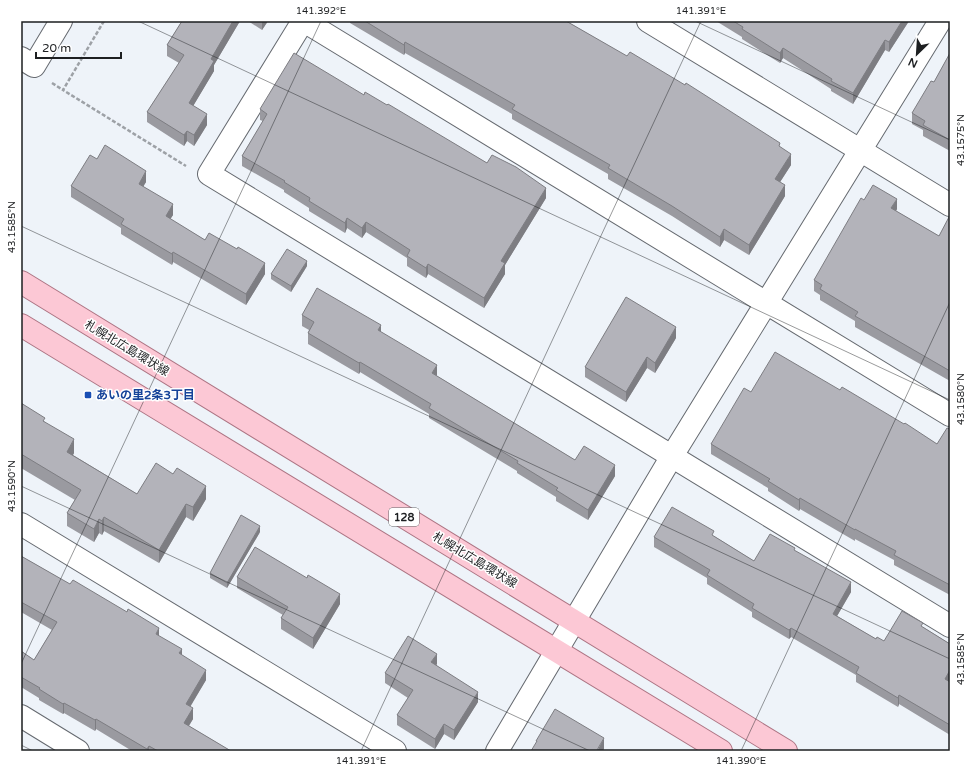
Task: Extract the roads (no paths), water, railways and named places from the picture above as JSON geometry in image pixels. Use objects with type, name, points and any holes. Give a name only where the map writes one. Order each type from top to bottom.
[{"type":"main road","name":"札幌北広島環状線","points":[[21,282],[786,751]]},
{"type":"main road","points":[[21,325],[720,751]]},
{"type":"street","points":[[21,58],[34,66],[61,21]]},
{"type":"street","points":[[950,415],[303,21],[209,174],[950,626]]},
{"type":"street","points":[[648,21],[950,205]]},
{"type":"street","points":[[497,751],[573,620],[672,456],[940,21]]},
{"type":"street","points":[[21,524],[395,751]]},
{"type":"street","points":[[21,716],[78,751]]},
{"type":"place","name":"あいの里2条3丁目","points":[[88,395]]}]
